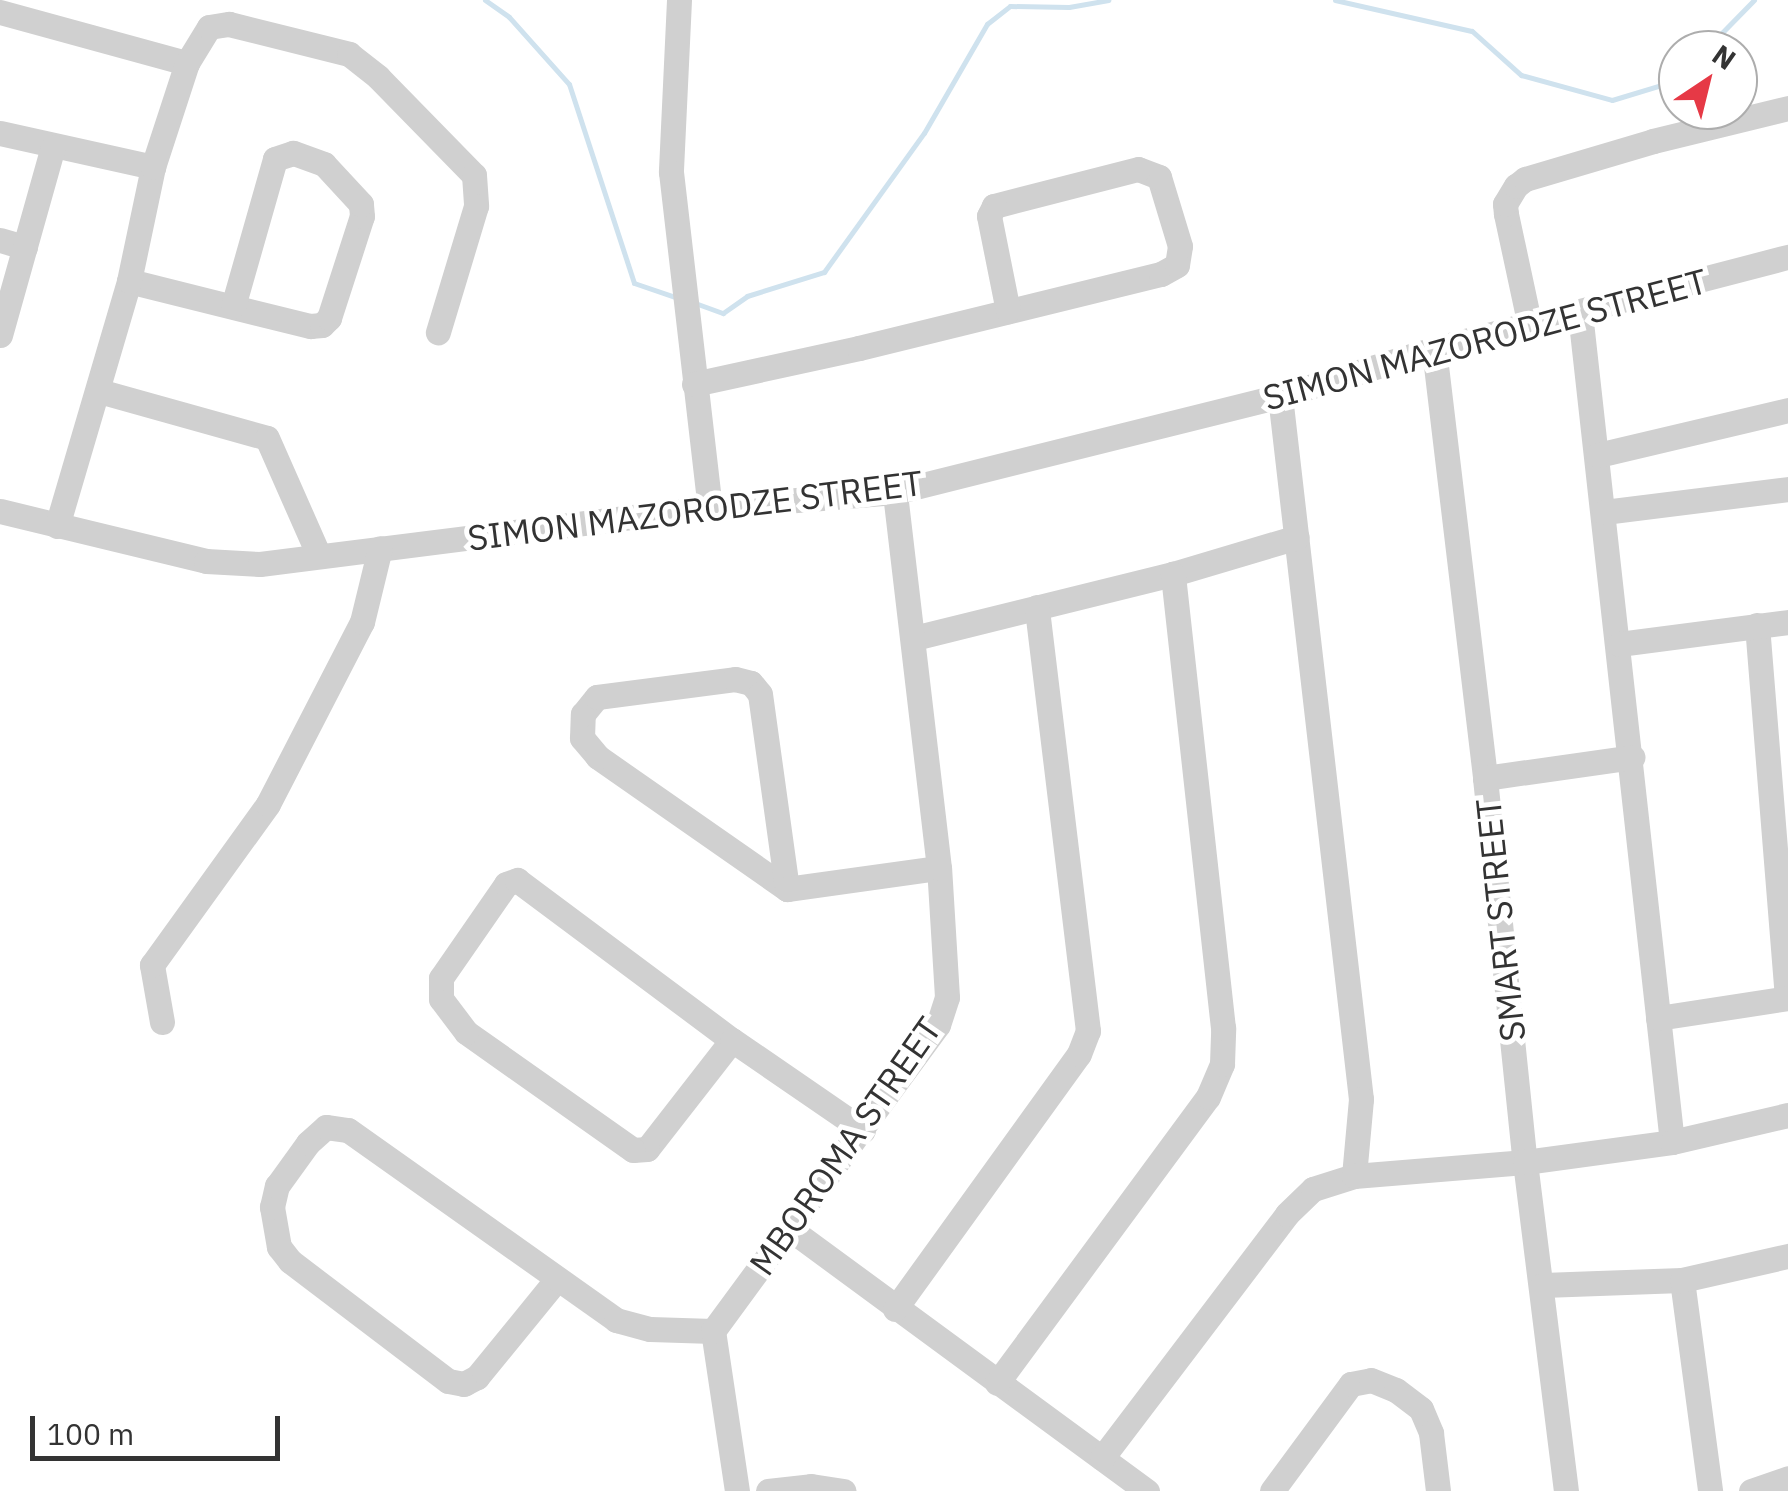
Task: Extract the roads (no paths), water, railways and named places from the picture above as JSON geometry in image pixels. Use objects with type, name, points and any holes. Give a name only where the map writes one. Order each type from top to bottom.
[{"type":"street","points":[[680,0],[671,172],[710,508]]},
{"type":"street","points":[[0,12],[187,63]]},
{"type":"street","points":[[57,526],[129,281],[152,167],[187,63],[209,27],[230,24],[348,54],[378,77],[474,175],[476,206],[438,332]]},
{"type":"street","points":[[1530,326],[1506,214],[1505,204],[1516,186],[1525,179],[1652,140],[1788,108]]},
{"type":"street","points":[[0,133],[152,167]]},
{"type":"street","points":[[0,335],[13,243],[54,147]]},
{"type":"street","points":[[129,281],[310,326],[322,326],[329,318],[362,216],[361,204],[324,164],[292,153],[275,160],[234,306]]},
{"type":"street","points":[[694,384],[1008,311],[1161,274],[1177,265],[1180,246],[1159,177],[1138,169],[994,206],[989,216],[1008,311]]},
{"type":"street","name":"SIMON MAZORODZE STREET","points":[[0,511],[206,561],[260,564],[710,508],[895,492],[1280,396],[1434,349],[1580,314],[1788,256]]},
{"type":"street","points":[[1580,314],[1633,757],[1672,1142]]},
{"type":"street","name":"SMART STREET","points":[[1434,349],[1486,778],[1524,1162],[1543,1285],[1566,1491]]},
{"type":"street","points":[[98,391],[267,438],[319,556]]},
{"type":"street","points":[[1280,396],[1361,1099],[1354,1176]]},
{"type":"street","points":[[1598,456],[1788,410]]},
{"type":"street","points":[[1604,512],[1788,489]]},
{"type":"street","name":"MBOROMA STREET","points":[[713,1331],[938,1025],[947,997],[939,868],[895,492]]},
{"type":"street","points":[[914,638],[1173,574],[1297,537]]},
{"type":"street","points":[[162,1022],[152,983],[152,964],[268,804],[362,622],[380,548]]},
{"type":"street","points":[[997,1383],[1208,1097],[1222,1064],[1222,1028],[1173,574]]},
{"type":"street","points":[[895,1308],[1079,1054],[1088,1030],[1037,607]]},
{"type":"street","points":[[1620,644],[1788,622]]},
{"type":"street","points":[[1658,1018],[1788,998],[1757,625]]},
{"type":"street","points":[[786,889],[760,694],[751,683],[735,679],[596,697],[583,714],[582,738],[598,757],[786,889],[939,868]]},
{"type":"street","points":[[1486,778],[1633,757]]},
{"type":"street","points":[[732,1040],[647,1149],[633,1150],[466,1032],[441,1000],[441,978],[506,884],[516,880],[732,1040],[862,1130]]},
{"type":"street","points":[[1102,1458],[1287,1214],[1313,1190],[1354,1176],[1524,1162],[1672,1142],[1788,1115]]},
{"type":"street","points":[[556,1279],[477,1377],[464,1384],[448,1381],[290,1262],[278,1247],[272,1207],[277,1186],[308,1143],[326,1127],[348,1130],[556,1279],[632,1326],[713,1331],[737,1491]]},
{"type":"street","points":[[790,1229],[1148,1491]]},
{"type":"street","points":[[1543,1285],[1682,1280],[1788,1256]]},
{"type":"street","points":[[1682,1280],[1710,1491]]},
{"type":"street","points":[[1272,1491],[1351,1384],[1371,1380],[1396,1390],[1421,1409],[1431,1433],[1438,1491]]},
{"type":"street","points":[[1751,1491],[1788,1478]]},
{"type":"street","points":[[768,1491],[811,1486],[844,1491]]},
{"type":"waterway","points":[[485,0],[509,17],[569,84],[634,283],[675,297]]},
{"type":"waterway","points":[[695,303],[723,313],[747,296],[824,272],[924,133],[987,24],[1010,6],[1069,7],[1108,0]]},
{"type":"waterway","points":[[1335,0],[1472,31],[1521,75],[1612,100],[1658,86]]},
{"type":"waterway","points":[[1725,30],[1754,0]]}]
